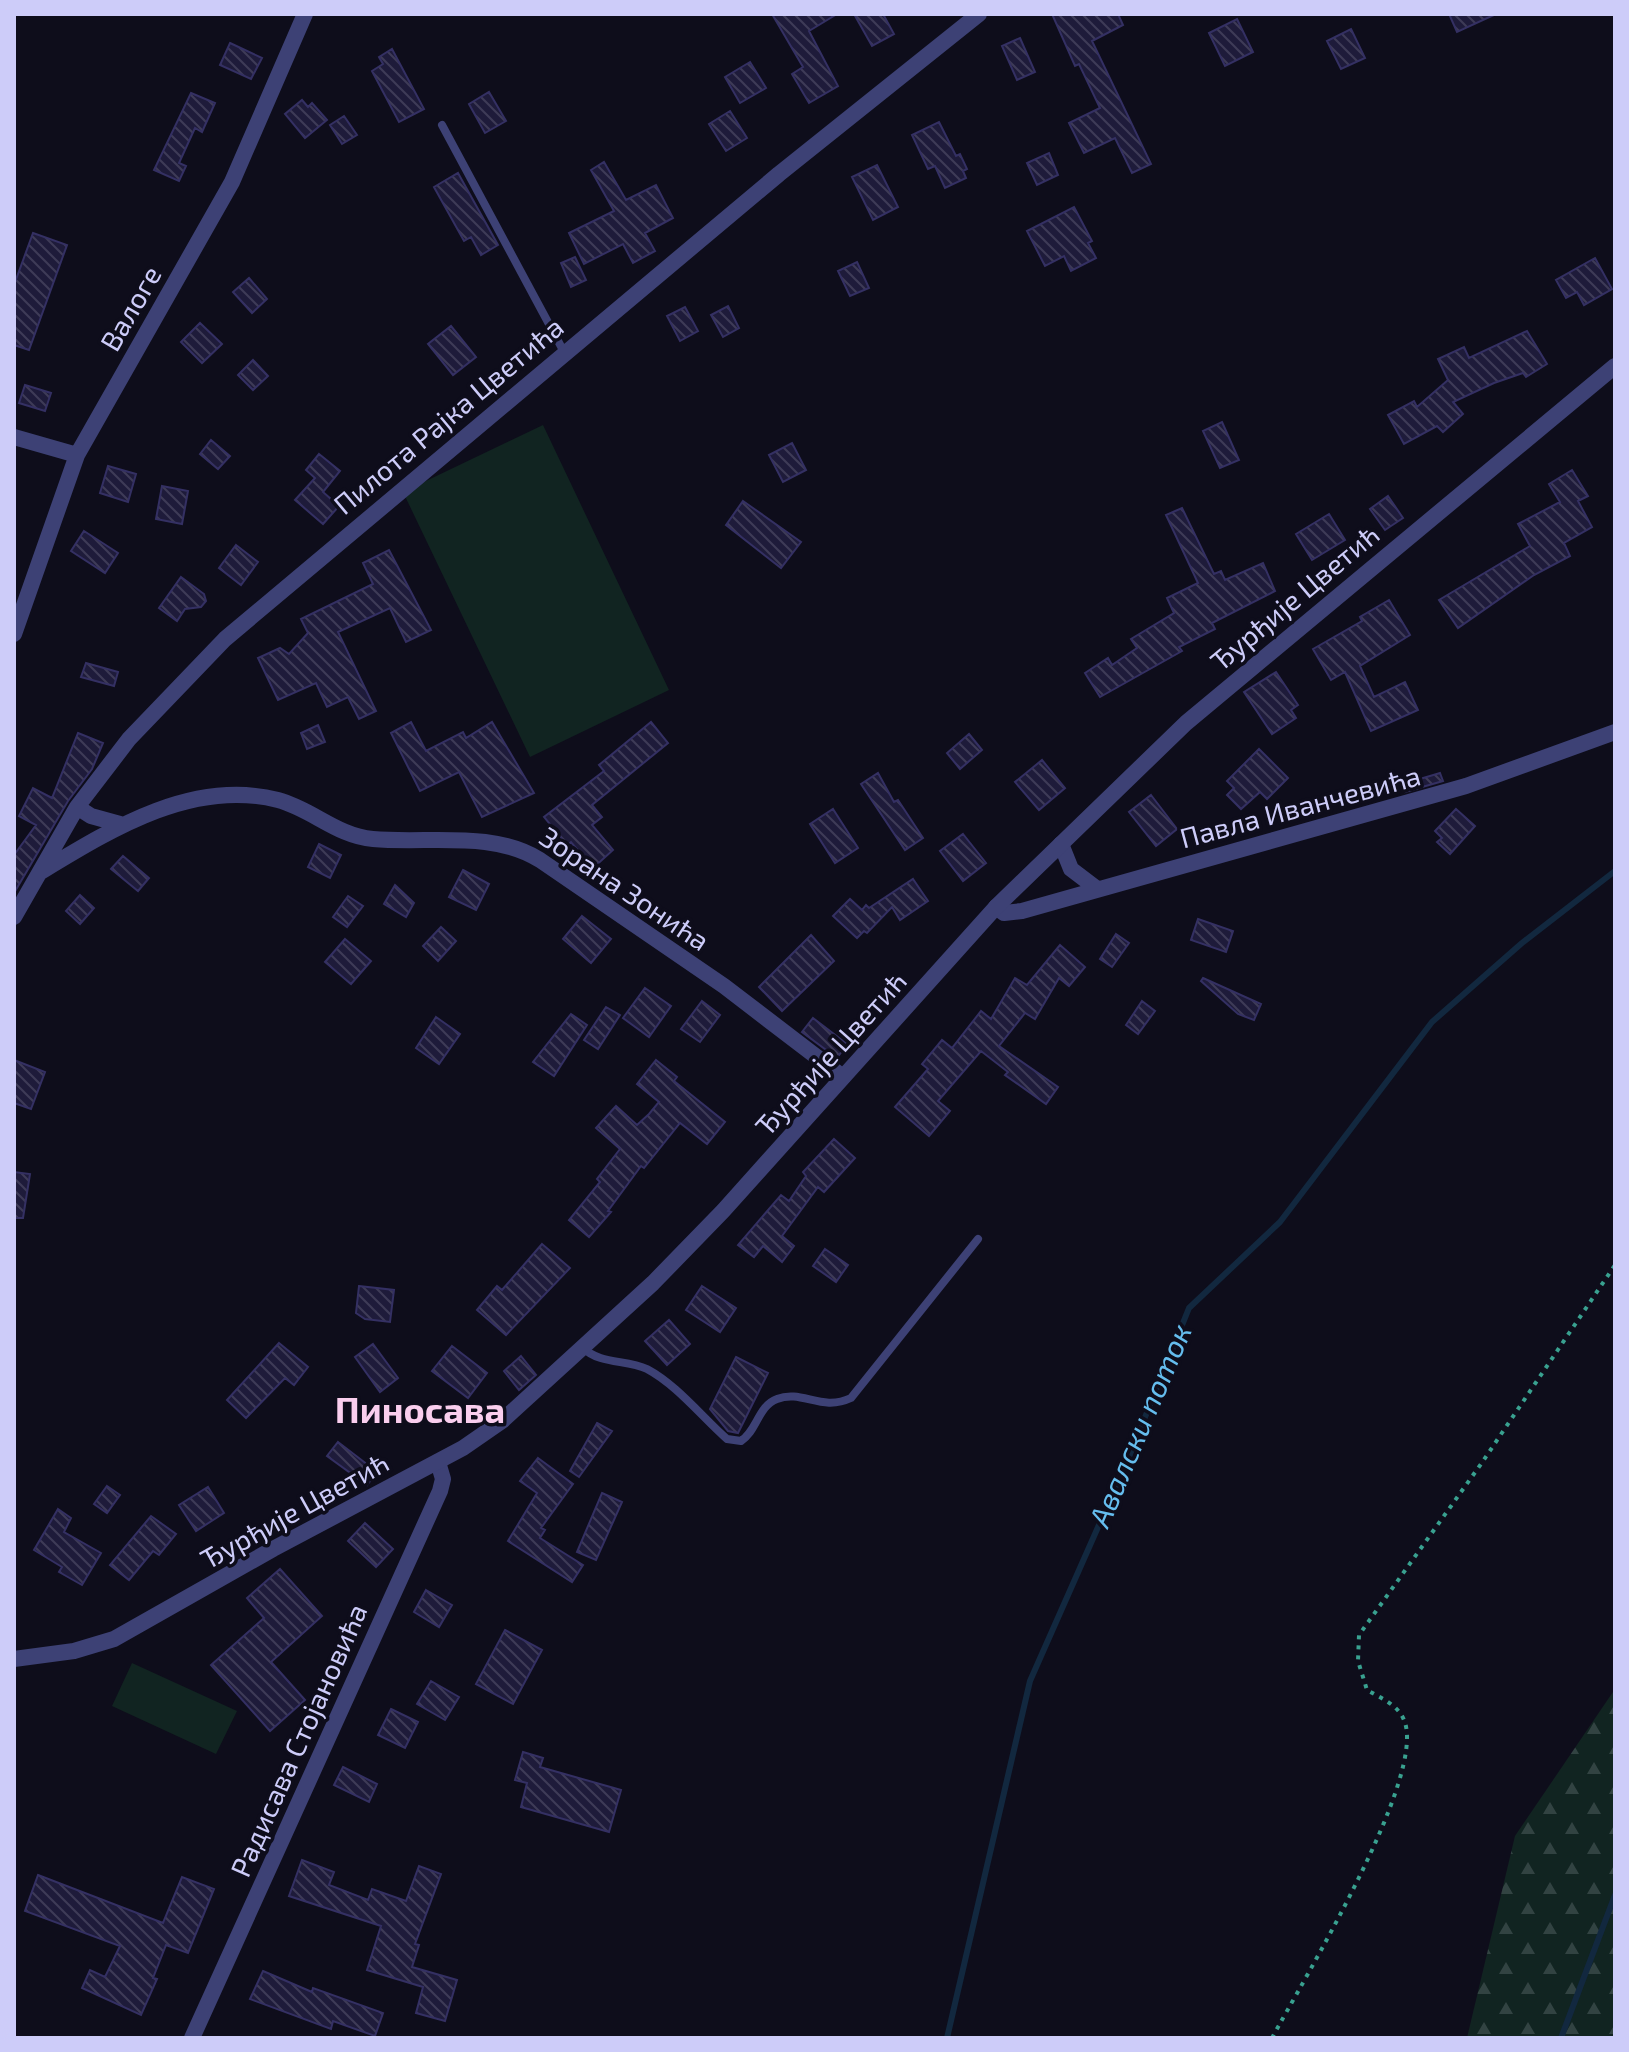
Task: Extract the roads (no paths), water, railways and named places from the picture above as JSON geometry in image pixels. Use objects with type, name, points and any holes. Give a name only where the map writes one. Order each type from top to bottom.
[{"type":"street","name":"Валоге","points":[[14,634],[77,455],[232,182],[305,14]]},
{"type":"street","name":"Пилота Рајка Цветића","points":[[16,908],[77,807],[129,739],[225,639],[564,352],[979,14]]},
{"type":"street","name":"Ђурђије Цветић","points":[[14,1659],[74,1651],[114,1639],[273,1549],[438,1462],[502,1421],[583,1348],[723,1211],[996,907],[1186,723],[1615,366]]},
{"type":"street","points":[[14,437],[77,455]]},
{"type":"street","name":"Павла Иванчевића","points":[[996,907],[1012,914],[1096,888],[1453,791],[1615,732]]},
{"type":"street","name":"Зорана Зонића","points":[[35,875],[120,824],[186,802],[223,795],[251,795],[280,801],[354,836],[514,846],[540,860],[724,986],[843,1077]]},
{"type":"street","points":[[77,807],[91,816],[120,824]]},
{"type":"street","points":[[1061,844],[1071,869],[1096,888]]},
{"type":"street","name":"Радисава Стојановића","points":[[192,2038],[440,1491],[443,1479],[438,1462]]},
{"type":"lane","points":[[442,125],[564,352]]},
{"type":"lane","points":[[583,1348],[597,1358],[634,1365],[657,1376],[727,1439],[741,1441],[749,1436],[768,1404],[779,1398],[826,1405],[851,1398],[978,1239]]},
{"type":"waterway","name":"Авалски поток","points":[[947,2038],[1030,1681],[1129,1457],[1189,1308],[1280,1222],[1432,1022],[1522,943],[1615,871]]},
{"type":"waterway","points":[[1561,2038],[1615,1895]]},
{"type":"district","name":"Пиносава","points":[[420,1408]]}]
